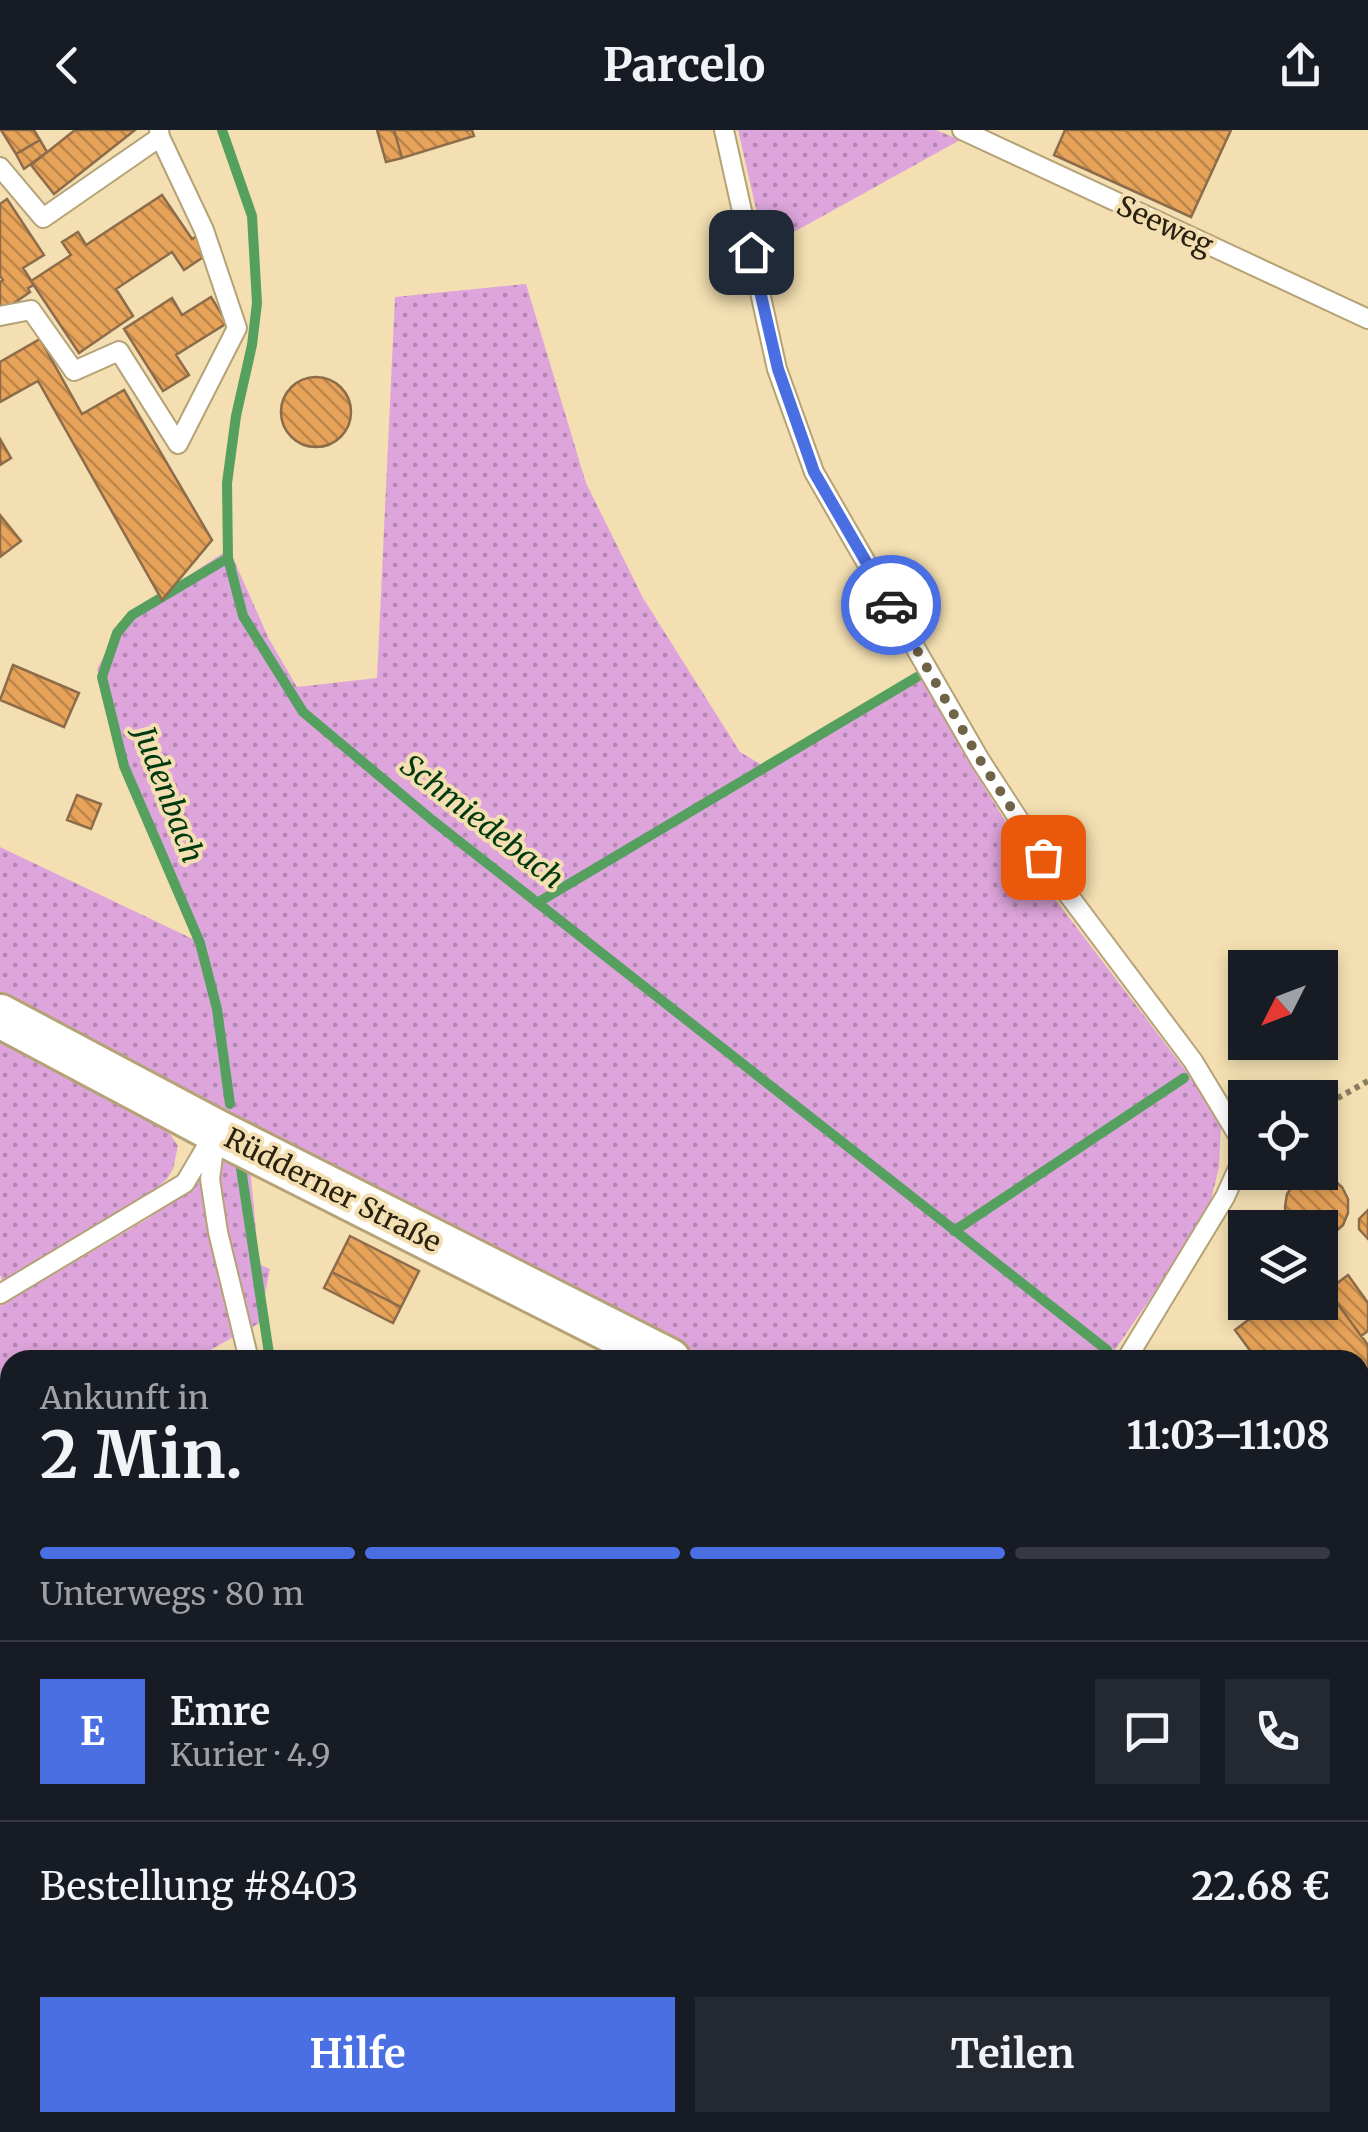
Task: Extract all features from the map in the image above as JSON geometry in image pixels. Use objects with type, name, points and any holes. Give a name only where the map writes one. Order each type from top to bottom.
[{"type":"street","name":"Rüdderner Straße","points":[[0,1016],[216,1131],[650,1350]]},
{"type":"lane","points":[[724,130],[778,369],[814,472],[991,776],[1064,889],[1194,1061],[1228,1120]]},
{"type":"lane","name":"Seeweg","points":[[962,130],[1368,319]]},
{"type":"lane","points":[[0,167],[44,218],[160,134],[204,230],[237,328],[178,444],[119,351],[74,371],[32,310],[0,316]]},
{"type":"lane","points":[[0,1294],[185,1183],[216,1131]]},
{"type":"lane","points":[[216,1131],[210,1179],[218,1232],[247,1350]]},
{"type":"lane","points":[[1132,1350],[1228,1189]]},
{"type":"path","points":[[1338,1098],[1368,1082]]},
{"type":"shaded area","points":[[738,130],[936,130],[960,140],[765,248]]},
{"type":"shaded area","points":[[526,284],[586,483],[643,598],[740,752],[762,765],[921,672],[962,751],[1048,890],[1193,1080],[1221,1124],[1219,1167],[1207,1216],[1115,1350],[692,1350],[0,999],[0,847],[197,941],[125,781],[97,669],[125,618],[229,549],[269,639],[297,687],[377,678],[395,297]]},
{"type":"shaded area","points":[[0,1041],[117,1097],[166,1128],[178,1146],[167,1179],[138,1204],[4,1283],[0,1275]]},
{"type":"shaded area","points":[[223,1160],[244,1163],[251,1177],[259,1264],[270,1269],[259,1323],[248,1330],[216,1174]]},
{"type":"shaded area","points":[[200,1181],[215,1260],[237,1335],[211,1350],[0,1350],[0,1306],[149,1218]]},
{"type":"building","points":[[1,130],[34,130],[40,140],[16,154]]},
{"type":"building","points":[[75,130],[135,130],[54,194],[31,165]]},
{"type":"building","points":[[377,130],[394,130],[402,158],[386,162]]},
{"type":"building","points":[[394,130],[472,130],[474,136],[402,158]]},
{"type":"building","points":[[1065,130],[1231,130],[1191,217],[1054,155]]},
{"type":"building","points":[[40,140],[47,152],[24,169],[16,154]]},
{"type":"building","points":[[162,195],[192,239],[197,236],[208,254],[184,270],[172,252],[116,289],[133,316],[79,353],[31,281],[71,255],[62,242],[78,232],[86,245]]},
{"type":"building","points":[[7,199],[44,255],[23,268],[34,285],[28,288],[30,292],[4,310],[0,304],[0,204]]},
{"type":"building","points":[[211,297],[227,323],[176,355],[189,375],[163,391],[124,329],[172,298],[182,315]]},
{"type":"building","points":[[40,339],[82,414],[124,390],[212,540],[162,600],[38,381],[0,402],[0,362]]},
{"type":"building","points":[[316,377],[340,388],[351,412],[340,436],[316,447],[292,436],[281,412],[292,388]]},
{"type":"building","points":[[0,439],[11,458],[0,465]]},
{"type":"building","points":[[0,515],[21,541],[0,557]]},
{"type":"building","points":[[13,665],[79,693],[64,727],[0,700]]},
{"type":"building","points":[[77,795],[101,804],[91,829],[67,820]]},
{"type":"building","points":[[1338,1183],[1348,1199],[1343,1225],[1338,1230],[1338,1210],[1285,1210],[1290,1190],[1338,1190]]},
{"type":"building","points":[[1368,1210],[1368,1239],[1359,1229],[1359,1219]]},
{"type":"building","points":[[350,1236],[419,1271],[401,1307],[332,1272]]},
{"type":"building","points":[[332,1272],[401,1307],[393,1323],[324,1288]]},
{"type":"building","points":[[1348,1275],[1368,1303],[1368,1331],[1361,1336],[1338,1304],[1338,1282]]},
{"type":"building","points":[[1338,1304],[1368,1350],[1250,1350],[1235,1330],[1248,1320],[1338,1320]]},
{"type":"waterway","name":"Schmiedebach","points":[[222,130],[252,216],[257,303],[227,483],[228,558],[243,616],[303,712],[432,820],[1107,1350]]},
{"type":"waterway","name":"Judenbach","points":[[228,558],[132,615],[117,633],[102,677],[124,766],[200,943],[217,1009],[230,1104]]},
{"type":"waterway","points":[[537,903],[917,677]]},
{"type":"waterway","points":[[954,1231],[1184,1078]]},
{"type":"waterway","name":"Judenbach","points":[[240,1162],[268,1350]]},
{"type":"way so far","points":[[891,605],[980,760],[1043,857]]},
{"type":"route","points":[[751,252],[778,369],[814,472],[891,605]]}]
